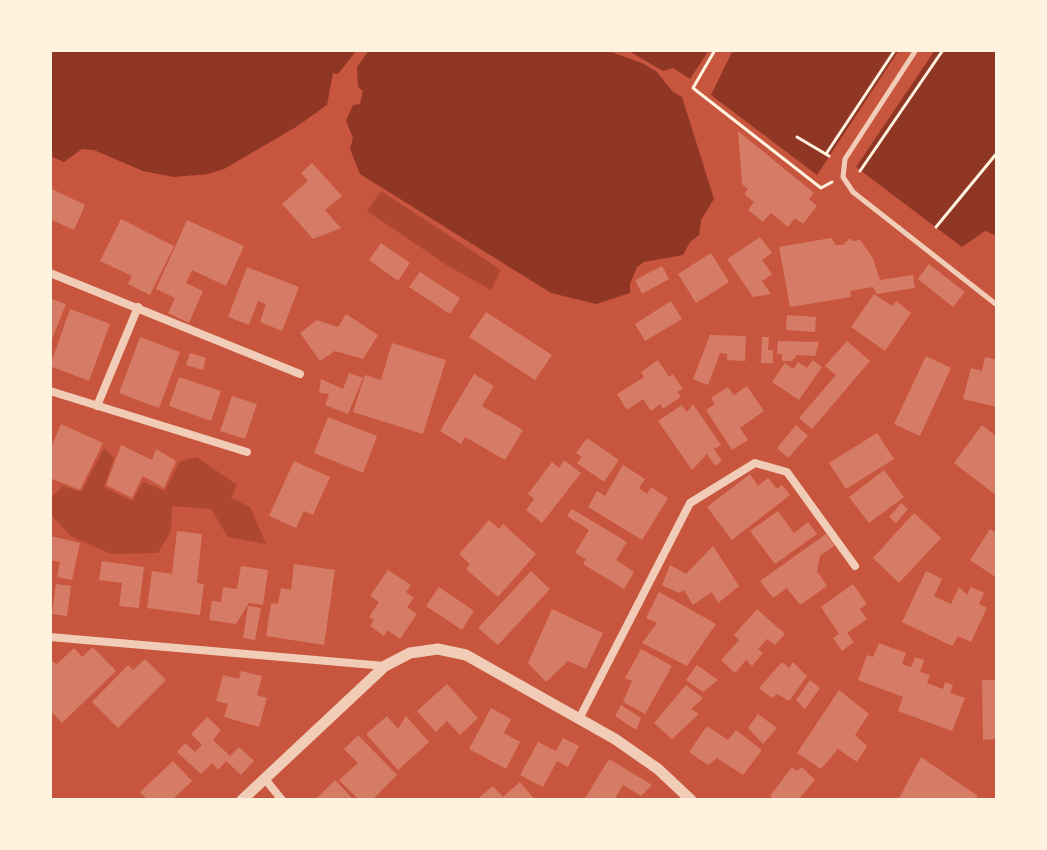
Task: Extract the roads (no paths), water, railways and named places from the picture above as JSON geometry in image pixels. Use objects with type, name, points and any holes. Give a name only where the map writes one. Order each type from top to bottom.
[{"type":"street","points":[[50,273],[300,374]]},
{"type":"street","points":[[97,406],[138,307]]},
{"type":"street","points":[[50,391],[247,452]]},
{"type":"street","points":[[579,719],[690,503],[755,463],[787,472],[855,566]]},
{"type":"street","points":[[50,637],[385,666]]},
{"type":"street","points":[[242,800],[385,666],[410,653],[438,649],[479,662],[637,753],[691,800]]},
{"type":"street","points":[[265,779],[282,800]]},
{"type":"lane","points":[[916,50],[845,159],[843,177],[853,192],[997,305]]}]
